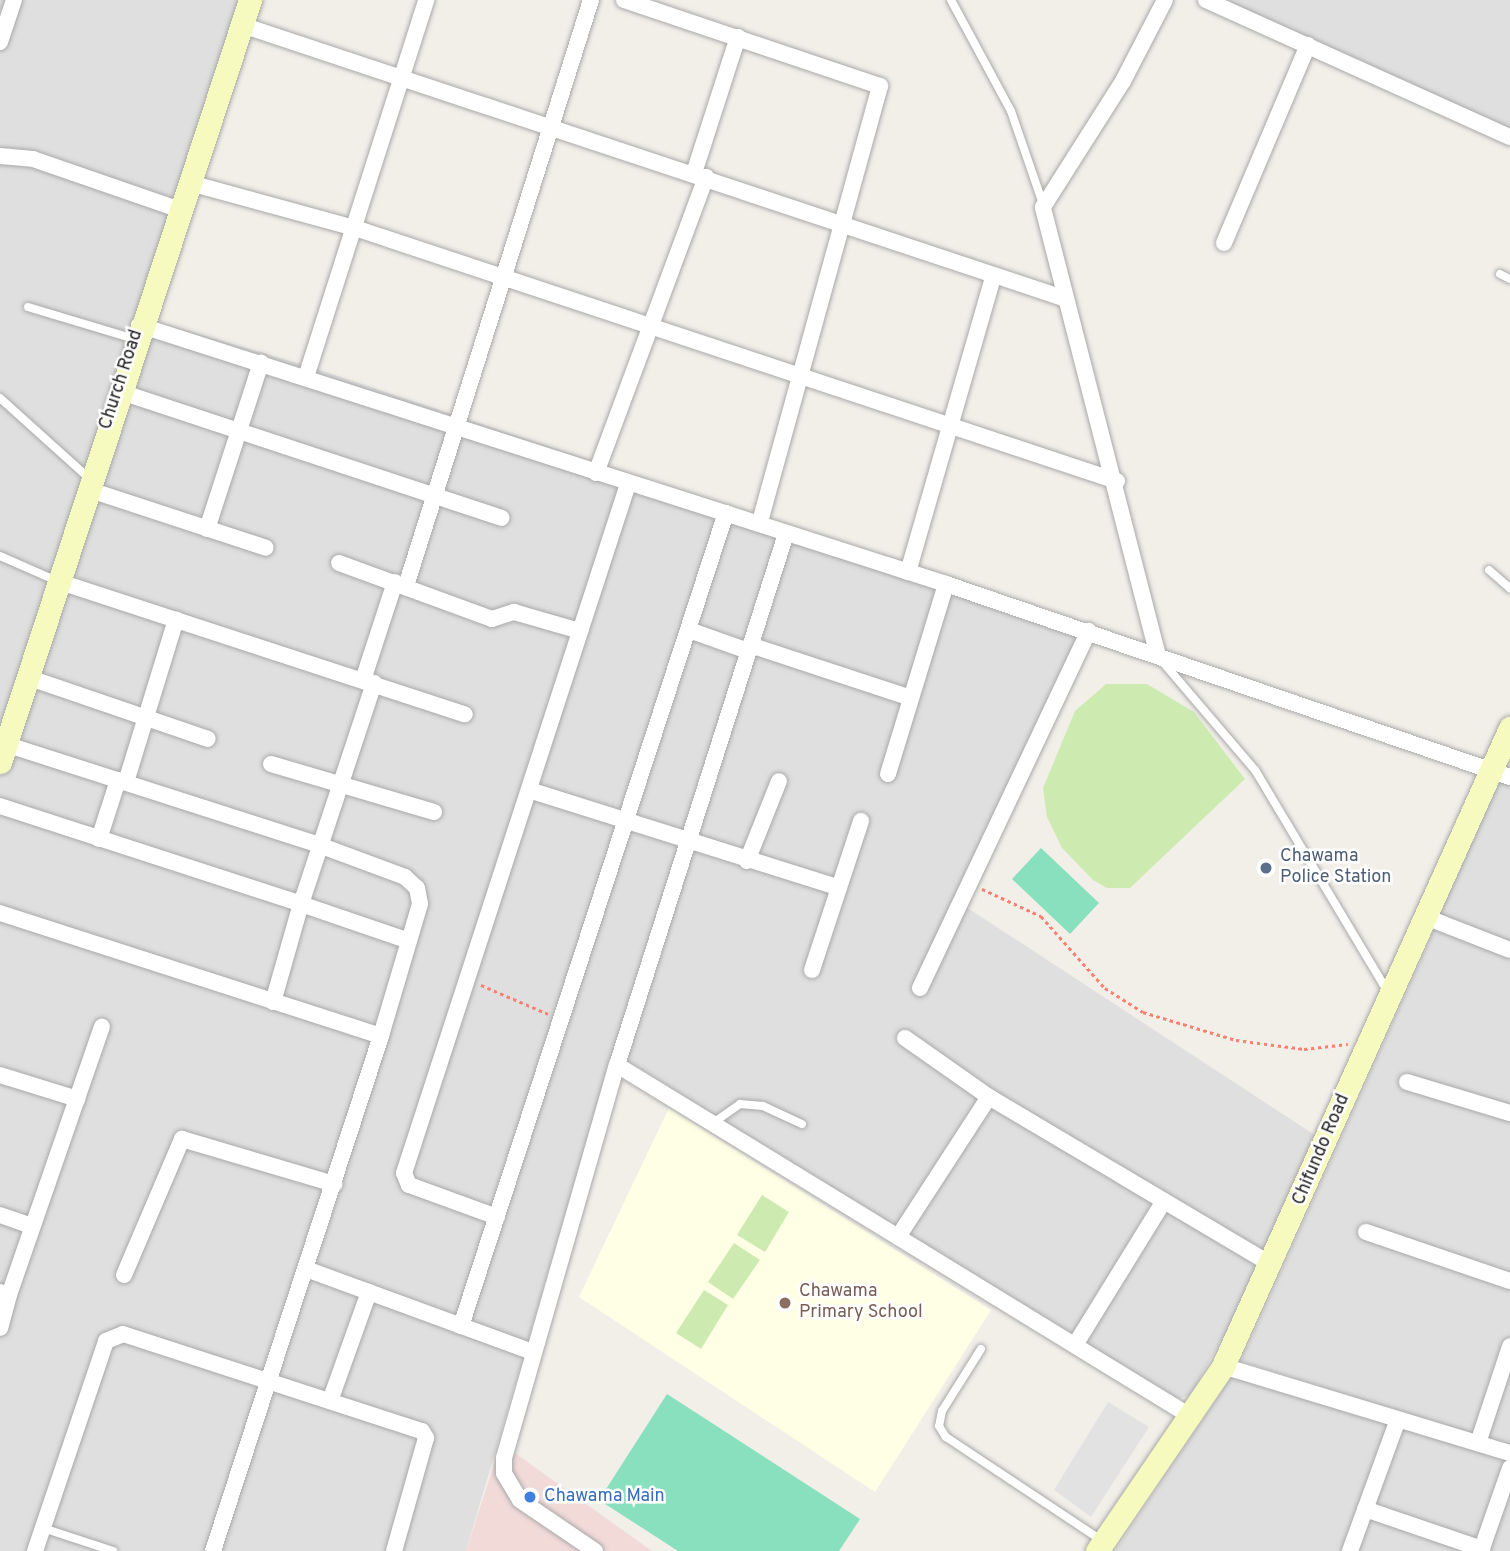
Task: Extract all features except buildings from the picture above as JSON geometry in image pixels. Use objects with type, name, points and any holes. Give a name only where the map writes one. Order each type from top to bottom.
[{"type":"street","points":[[0,42],[14,0]]},
{"type":"street","name":"Church Road","points":[[3,753],[12,710],[27,677],[137,332],[190,183],[250,0]]},
{"type":"street","points":[[306,377],[405,78],[426,0]]},
{"type":"street","points":[[273,1002],[369,682],[401,584],[437,494],[591,0]]},
{"type":"street","points":[[624,0],[880,86],[844,225],[798,374],[759,523]]},
{"type":"street","points":[[1158,656],[1117,481],[1066,299],[1044,207],[1123,81],[1165,0]]},
{"type":"street","points":[[1206,0],[1510,138]]},
{"type":"street","points":[[242,25],[700,175],[993,277],[1066,299]]},
{"type":"street","points":[[596,473],[651,330],[700,175],[738,37]]},
{"type":"street","points":[[1224,243],[1308,45]]},
{"type":"street","points":[[0,156],[33,159],[180,210]]},
{"type":"street","points":[[190,183],[355,228],[505,277],[651,330],[798,374],[1117,481]]},
{"type":"street","points":[[908,572],[993,277]]},
{"type":"street","points":[[137,332],[261,363],[459,425],[628,484],[759,523],[1089,631],[1499,774]]},
{"type":"street","points":[[207,529],[261,363]]},
{"type":"street","points":[[118,391],[437,494],[502,518]]},
{"type":"street","points":[[89,484],[207,529],[266,548]]},
{"type":"street","points":[[497,1217],[409,1185],[404,1173],[628,484]]},
{"type":"street","points":[[461,1325],[726,513]]},
{"type":"street","points":[[595,1551],[520,1500],[504,1473],[533,1352],[617,1065],[786,534]]},
{"type":"street","points":[[339,563],[492,618],[514,612],[580,631]]},
{"type":"street","points":[[57,581],[466,714]]},
{"type":"street","points":[[888,774],[946,584]]},
{"type":"street","points":[[99,839],[145,718],[176,620]]},
{"type":"street","points":[[689,631],[911,698]]},
{"type":"street","points":[[919,988],[1089,631]]},
{"type":"street","points":[[27,677],[208,738]]},
{"type":"street","name":"Chifundo Road","points":[[1100,1547],[1223,1366],[1272,1265],[1423,916],[1499,774],[1510,729]]},
{"type":"street","points":[[3,753],[122,781],[319,845],[404,877],[417,888],[420,904],[381,1036],[213,1551]]},
{"type":"street","points":[[271,764],[434,812]]},
{"type":"street","points":[[747,861],[779,781]]},
{"type":"street","points":[[529,790],[625,823],[839,888]]},
{"type":"street","points":[[0,807],[409,941]]},
{"type":"street","points":[[812,970],[861,821]]},
{"type":"street","points":[[0,913],[381,1036]]},
{"type":"street","points":[[1423,916],[1510,950]]},
{"type":"street","points":[[0,1328],[4,1294],[32,1226],[102,1027]]},
{"type":"street","points":[[905,1038],[989,1097],[1272,1265]]},
{"type":"street","points":[[617,1065],[1191,1416]]},
{"type":"street","points":[[0,1075],[77,1099]]},
{"type":"street","points":[[1407,1082],[1510,1114]]},
{"type":"street","points":[[898,1237],[989,1097]]},
{"type":"street","points":[[124,1275],[182,1139],[334,1184]]},
{"type":"street","points":[[1075,1345],[1164,1202]]},
{"type":"street","points":[[0,1215],[32,1226]]},
{"type":"street","points":[[1366,1232],[1510,1280]]},
{"type":"street","points":[[306,1269],[533,1352]]},
{"type":"street","points":[[330,1401],[369,1292]]},
{"type":"street","points":[[35,1551],[106,1341],[113,1335],[330,1401],[425,1434],[394,1551]]},
{"type":"street","points":[[1478,1443],[1503,1390],[1510,1346]]},
{"type":"street","points":[[1223,1366],[1510,1453]]},
{"type":"street","points":[[1350,1551],[1398,1419]]},
{"type":"street","points":[[1365,1509],[1482,1550],[1510,1468]]},
{"type":"lane","points":[[951,0],[1011,111],[1044,207]]},
{"type":"lane","points":[[1500,274],[1510,279]]},
{"type":"lane","points":[[28,307],[137,332]]},
{"type":"lane","points":[[0,398],[89,484]]},
{"type":"lane","points":[[0,556],[57,581]]},
{"type":"lane","points":[[1489,570],[1510,588]]},
{"type":"lane","points":[[1158,656],[1255,770],[1389,994]]},
{"type":"lane","points":[[712,1123],[740,1104],[762,1106],[802,1124]]},
{"type":"lane","points":[[981,1349],[942,1411],[939,1426],[946,1437],[1100,1547]]},
{"type":"lane","points":[[43,1528],[113,1551]]},
{"type":"path","points":[[969,886],[1003,894],[1041,916],[1105,988],[1183,1028],[1304,1049],[1369,1042]]},
{"type":"path","points":[[468,979],[559,1019]]},
{"type":"shaded area","points":[[0,0],[254,0],[147,319],[311,367],[1089,627],[957,901],[1321,1139],[1261,1271],[1190,1395],[1177,1399],[613,1052],[466,1551],[0,1551]]},
{"type":"shaded area","points":[[1213,0],[1510,0],[1510,138]]},
{"type":"shaded area","points":[[1489,771],[1510,779],[1510,1446],[1241,1361],[1430,940]]},
{"type":"shaded area","name":"Chawama Primary School","points":[[669,1108],[991,1310],[875,1492],[579,1297]]},
{"type":"shaded area","points":[[1233,1375],[1510,1457],[1510,1551],[1115,1551]]},
{"type":"shaded area","points":[[1108,1402],[1149,1427],[1091,1517],[1054,1490]]},
{"type":"shaded area","name":"Chawama Main","points":[[501,1443],[652,1551],[466,1551]]},
{"type":"green space","points":[[1106,684],[1147,684],[1194,712],[1245,779],[1130,888],[1107,888],[1093,880],[1062,848],[1047,817],[1043,788],[1075,711]]},
{"type":"green space","points":[[1041,848],[1099,903],[1070,934],[1012,879]]},
{"type":"green space","points":[[762,1195],[789,1212],[765,1252],[737,1235]]},
{"type":"green space","points":[[734,1243],[760,1260],[733,1299],[708,1282]]},
{"type":"green space","points":[[704,1290],[728,1305],[701,1349],[676,1333]]},
{"type":"green space","points":[[667,1394],[860,1519],[839,1551],[678,1551],[599,1500]]},
{"type":"place","name":"Chawama Police Station","points":[[1266,868]]},
{"type":"place","name":"Chawama Primary School","points":[[785,1303]]},
{"type":"place","name":"Chawama Main","points":[[530,1497]]}]
